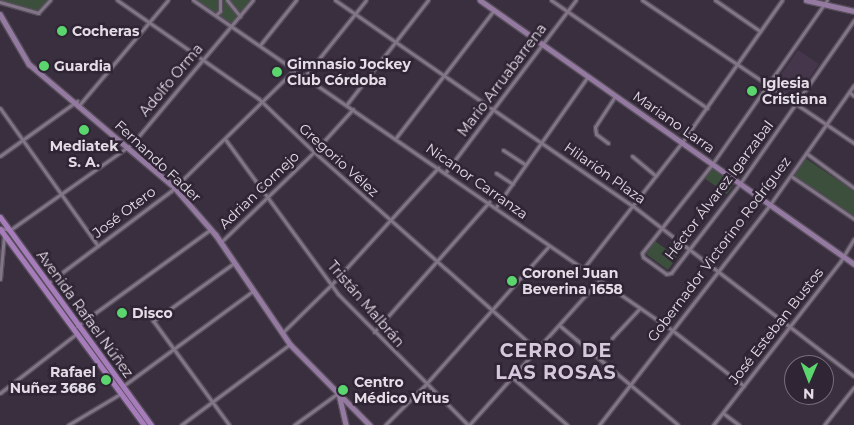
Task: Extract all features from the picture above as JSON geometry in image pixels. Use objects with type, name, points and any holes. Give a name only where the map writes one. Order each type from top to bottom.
[{"type":"main road","name":"Mariano Larra","points":[[480,0],[713,162],[771,203],[776,210],[854,264]]},
{"type":"main road","points":[[806,0],[825,2],[854,11]]},
{"type":"main road","name":"Fernando Fader","points":[[0,14],[29,64],[128,145],[175,188],[221,242],[252,291],[290,344],[370,425]]},
{"type":"main road","name":"Avenida Rafael Núñez","points":[[0,217],[151,425]]},
{"type":"main road","name":"Avenida Rafael Núñez","points":[[0,228],[144,425]]},
{"type":"main road","points":[[338,393],[346,425]]},
{"type":"street","points":[[0,2],[38,13],[50,0]]},
{"type":"street","name":"Gregorio Vélez","points":[[117,0],[205,59],[262,103],[391,222],[537,350]]},
{"type":"street","points":[[0,156],[78,103],[168,0]]},
{"type":"street","name":"Nicanor Carranza","points":[[193,0],[347,104],[672,330],[744,386]]},
{"type":"street","points":[[216,15],[220,11],[220,0]]},
{"type":"street","points":[[227,0],[240,16]]},
{"type":"street","name":"Adolfo Orma","points":[[10,230],[128,145],[205,59],[253,0]]},
{"type":"street","points":[[260,45],[296,0]]},
{"type":"street","name":"Hilarión Plaza","points":[[335,0],[494,108],[662,227],[854,376]]},
{"type":"street","points":[[305,76],[366,0]]},
{"type":"street","points":[[347,104],[428,0]]},
{"type":"street","points":[[551,0],[707,108]]},
{"type":"street","name":"Mario Arruabarrena","points":[[445,173],[545,45],[576,0]]},
{"type":"street","points":[[642,0],[736,66],[854,143]]},
{"type":"street","points":[[715,0],[760,31]]},
{"type":"street","points":[[583,269],[683,141],[782,0]]},
{"type":"street","points":[[662,227],[713,162],[825,2]]},
{"type":"street","points":[[395,138],[494,10]]},
{"type":"street","name":"Héctor Álvarez Igarzabal","points":[[662,227],[642,255],[669,274],[741,182],[854,20]]},
{"type":"street","name":"José Otero","points":[[48,283],[175,188],[295,70]]},
{"type":"street","points":[[496,207],[588,76]]},
{"type":"street","name":"Gobernador Victorino Rodríguez","points":[[599,425],[771,203],[854,85]]},
{"type":"street","points":[[849,92],[854,96]]},
{"type":"street","points":[[608,143],[596,134],[595,127],[616,95]]},
{"type":"street","points":[[0,108],[98,246]]},
{"type":"street","name":"Adrian Cornejo","points":[[221,242],[270,197],[353,109]]},
{"type":"street","name":"Tristán Malbrán","points":[[225,139],[270,197],[331,285],[425,385],[468,425]]},
{"type":"street","points":[[503,150],[526,165]]},
{"type":"street","points":[[806,153],[854,188]]},
{"type":"street","points":[[632,156],[656,176]]},
{"type":"street","points":[[281,333],[331,285],[391,222],[438,168]]},
{"type":"street","points":[[496,173],[513,184]]},
{"type":"street","points":[[790,176],[854,219]]},
{"type":"street","points":[[374,332],[489,202]]},
{"type":"street","points":[[0,228],[10,230]]},
{"type":"street","points":[[0,393],[79,325],[211,229]]},
{"type":"street","points":[[0,279],[4,235]]},
{"type":"street","name":"José Esteban Bustos","points":[[714,425],[843,256],[854,238]]},
{"type":"street","points":[[385,425],[425,385],[549,246]]},
{"type":"street","points":[[153,321],[234,263]]},
{"type":"street","points":[[468,425],[513,378],[599,280]]},
{"type":"street","points":[[123,386],[252,291]]},
{"type":"street","points":[[612,338],[640,308]]},
{"type":"street","points":[[146,311],[228,425]]},
{"type":"street","points":[[560,325],[678,425]]},
{"type":"street","points":[[181,425],[290,344]]},
{"type":"street","points":[[513,378],[567,425]]},
{"type":"street","points":[[824,425],[854,387]]},
{"type":"street","points":[[294,425],[338,393]]},
{"type":"street","points":[[68,425],[120,394]]},
{"type":"street","points":[[723,413],[740,425]]},
{"type":"shaded area","points":[[798,50],[819,64],[794,100],[773,86]]},
{"type":"green space","points":[[0,0],[48,0],[37,12]]},
{"type":"green space","points":[[193,0],[253,0],[233,26]]},
{"type":"green space","points":[[805,158],[854,191],[854,216],[793,176]]},
{"type":"green space","points":[[713,166],[736,182],[727,194],[704,178]]},
{"type":"green space","points":[[655,241],[677,257],[668,270],[646,254]]},
{"type":"place","name":"Cocheras","points":[[62,31]]},
{"type":"place","name":"Guardia","points":[[44,66]]},
{"type":"place","name":"Gimnasio Jockey Club Córdoba","points":[[277,72]]},
{"type":"place","name":"Iglesia Cristiana","points":[[752,91]]},
{"type":"place","name":"Mediatek S. A.","points":[[84,130]]},
{"type":"place","name":"Coronel Juan Beverina 1658","points":[[512,281]]},
{"type":"place","name":"Disco","points":[[122,313]]},
{"type":"place","name":"Rafael Nuñez 3686","points":[[106,380]]},
{"type":"place","name":"Centro Médico Vitus","points":[[343,390]]},
{"type":"district","name":"CERRO DE LAS ROSAS","points":[[556,362]]}]
